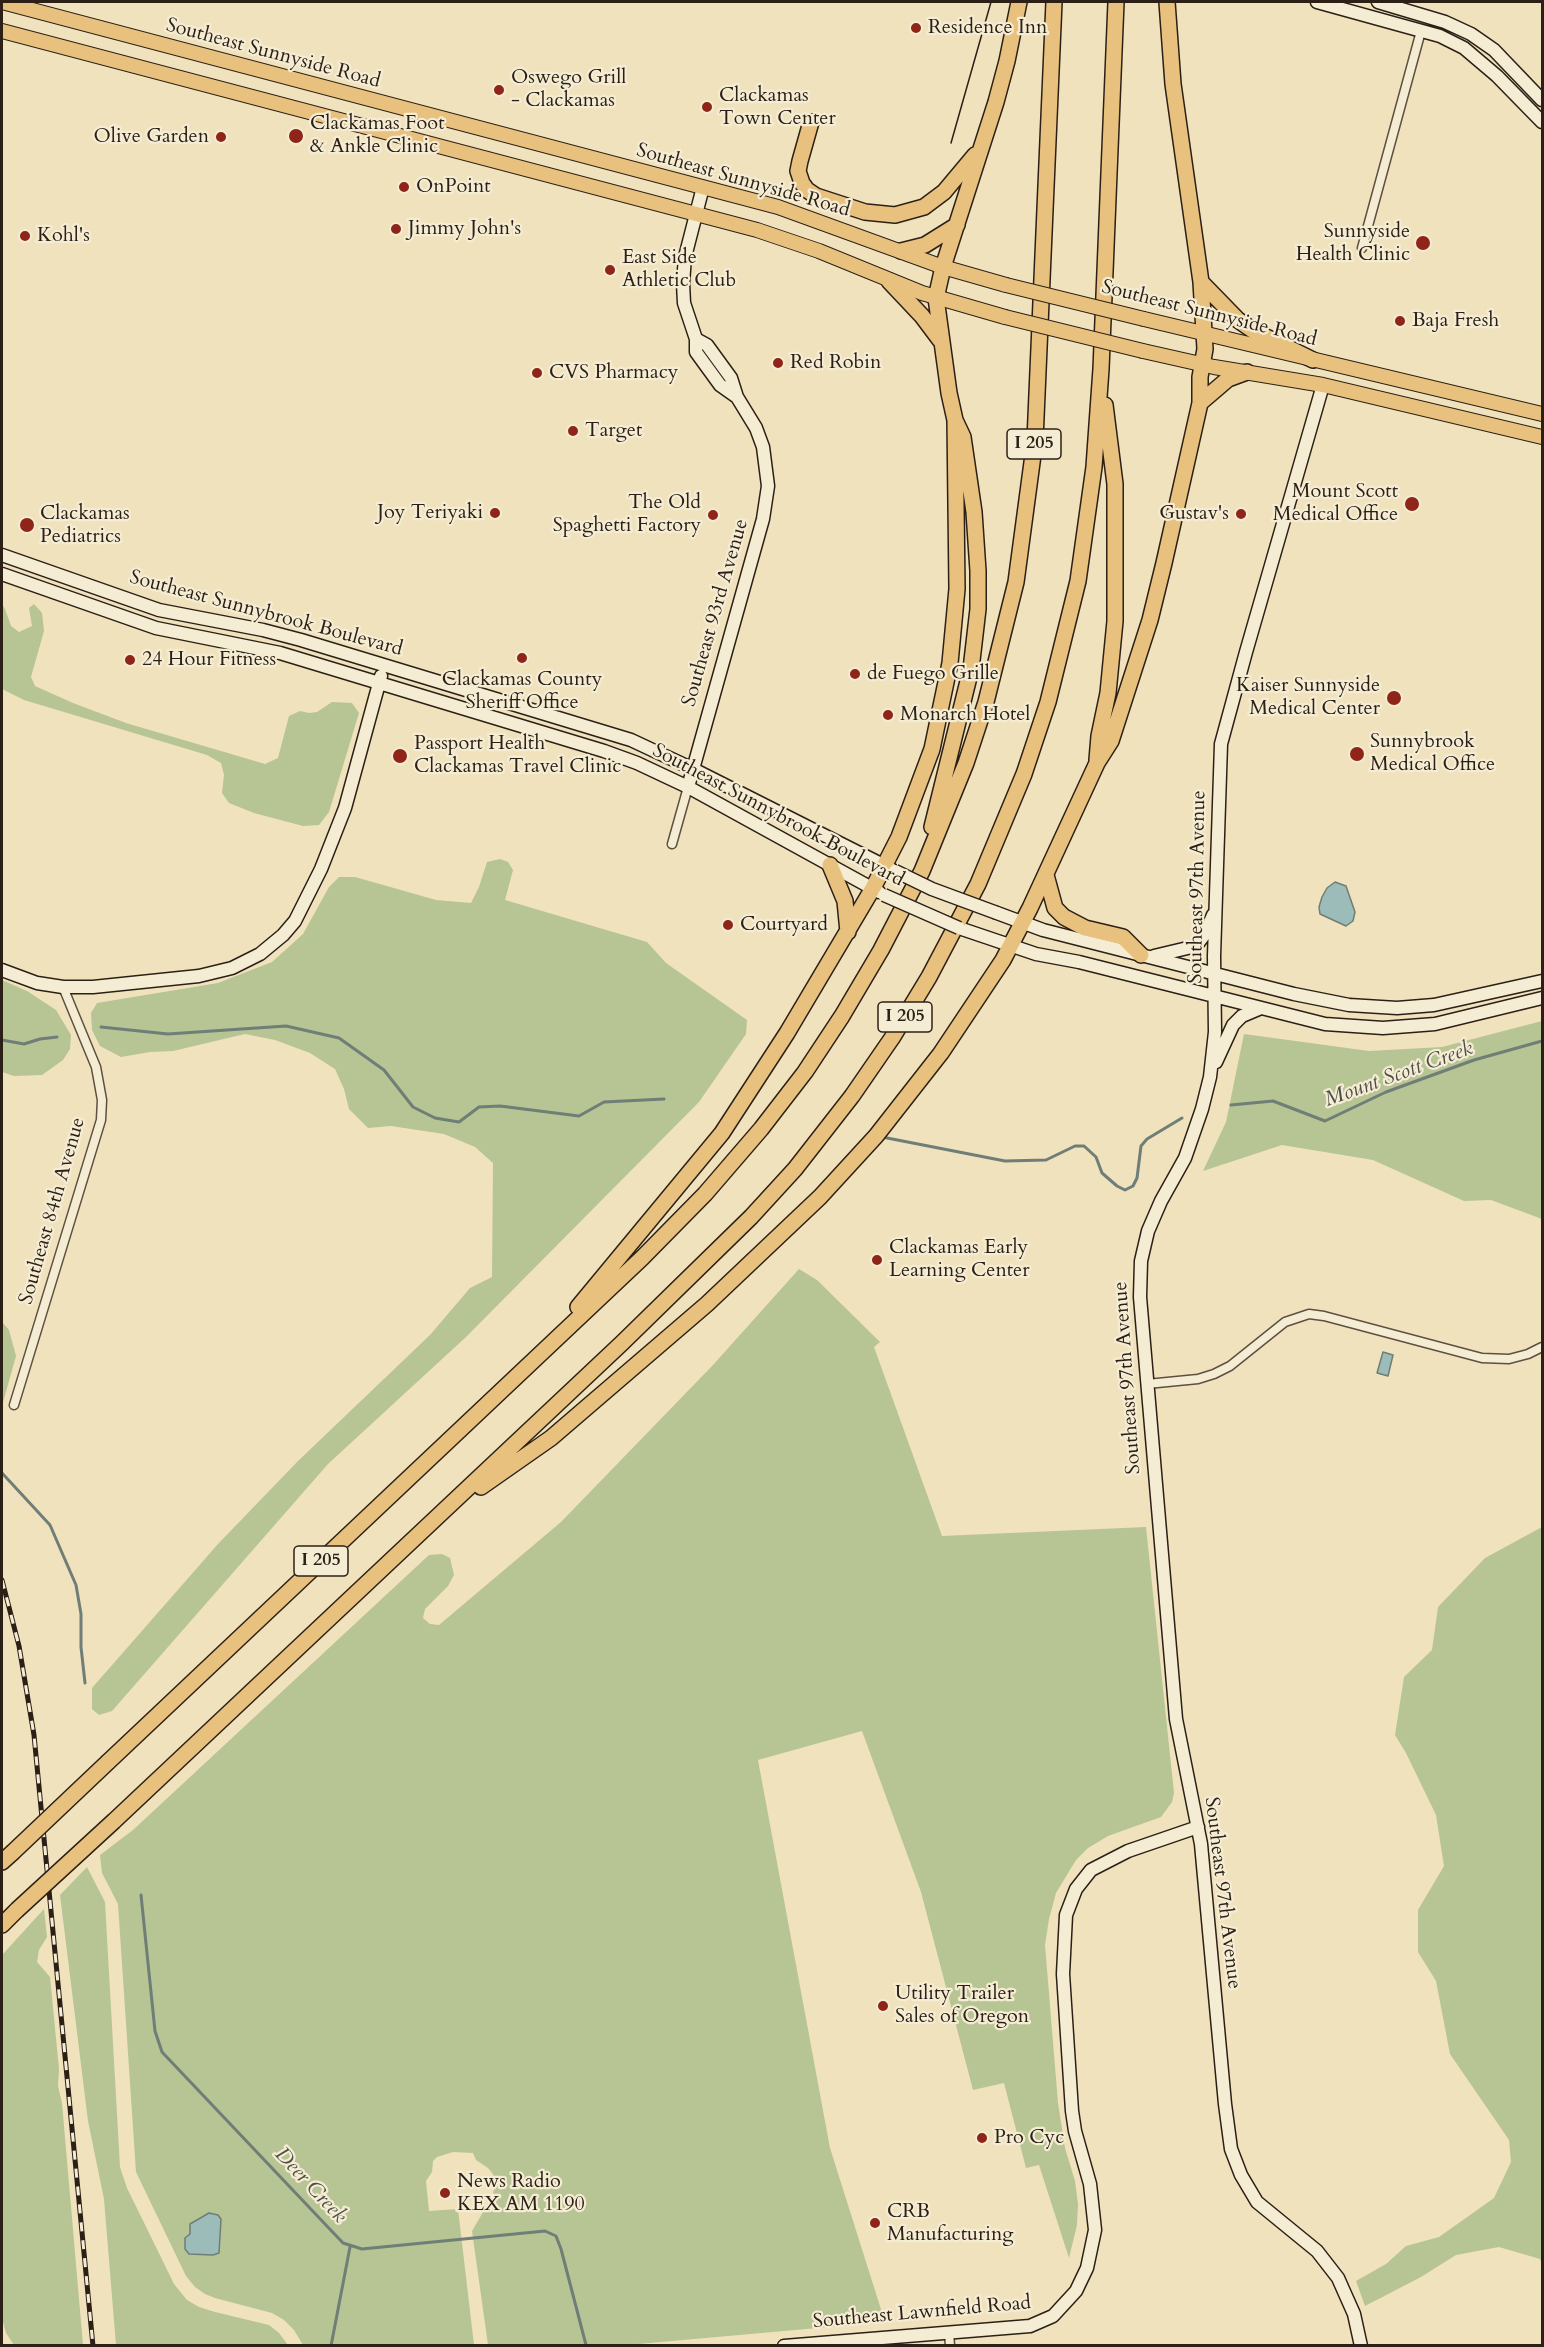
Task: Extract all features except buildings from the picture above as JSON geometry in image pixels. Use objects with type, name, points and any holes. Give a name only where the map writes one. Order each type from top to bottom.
[{"type":"highway","points":[[534,1360],[722,1133],[764,1072],[848,932],[878,892],[890,868],[932,748],[950,663],[957,589],[955,420],[941,342],[936,298],[943,267],[1007,61],[1018,2]]},
{"type":"highway","name":"I 205","points":[[7,1858],[642,1258],[705,1194],[761,1129],[805,1072],[881,950],[922,871],[948,810],[986,702],[1008,615],[1024,533],[1035,440],[1054,2]]},
{"type":"highway","name":"I 205","points":[[2,1925],[709,1260],[795,1170],[865,1077],[929,977],[978,884],[1024,774],[1048,702],[1078,581],[1094,467],[1101,369],[1116,2]]},
{"type":"highway","points":[[439,1516],[551,1438],[716,1297],[820,1197],[876,1136],[941,1053],[986,988],[1023,922],[1097,763],[1111,741],[1150,620],[1200,403],[1203,364],[1205,334],[1201,282],[1173,84],[1167,2]]},
{"type":"highway","points":[[811,122],[798,171],[807,190],[828,201],[881,214],[906,214],[930,204],[944,192],[981,148]]},
{"type":"highway","points":[[901,251],[925,245],[957,225]]},
{"type":"highway","points":[[889,281],[922,316],[941,342]]},
{"type":"highway","points":[[1201,282],[1238,320],[1254,331],[1312,360]]},
{"type":"highway","points":[[1097,763],[1099,736],[1108,693],[1113,651],[1115,598],[1115,484],[1101,369]]},
{"type":"highway","points":[[1200,403],[1228,379],[1247,372]]},
{"type":"highway","points":[[922,871],[971,669],[978,617],[974,512],[963,437],[955,420]]},
{"type":"highway","points":[[830,865],[845,901],[848,932]]},
{"type":"highway","points":[[1046,875],[1052,901],[1064,917],[1085,928],[1123,937],[1145,956]]},
{"type":"main road","name":"Southeast Sunnyside Road","points":[[2,2],[787,210],[943,267],[1006,285],[1542,414]]},
{"type":"main road","points":[[2,31],[757,230],[936,298],[1005,317],[1143,351],[1323,385],[1542,437]]},
{"type":"street","points":[[1317,2],[1448,39],[1472,53],[1542,122]]},
{"type":"street","points":[[1378,2],[1457,26],[1482,41],[1542,100]]},
{"type":"street","points":[[1362,248],[1427,2]]},
{"type":"street","name":"Southeast 93rd Avenue","points":[[672,844],[763,519],[768,477],[764,447],[752,418],[737,397],[731,378],[707,345],[696,339],[687,314],[683,283],[685,257],[704,187]]},
{"type":"street","name":"Southeast 97th Avenue","points":[[1323,385],[1221,744],[1214,974],[1215,1032],[1210,1077],[1196,1130],[1183,1163],[1156,1210],[1143,1251],[1140,1297],[1176,1719],[1198,1827],[1227,2123],[1233,2156],[1244,2181],[1257,2202],[1317,2251],[1338,2278],[1354,2314],[1361,2346]]},
{"type":"street","name":"Southeast Sunnybrook Boulevard","points":[[2,555],[159,609],[263,630],[631,740],[941,892],[1023,922],[1145,956],[1348,1005],[1397,1008],[1434,1005],[1542,981]]},
{"type":"street","name":"Southeast Sunnybrook Boulevard","points":[[2,574],[156,628],[271,651],[537,730],[629,760],[688,787],[878,892],[930,916],[1036,954],[1325,1024],[1383,1028],[1435,1024],[1542,998]]},
{"type":"street","points":[[2,970],[37,983],[63,987],[93,987],[199,976],[245,962],[260,954],[283,935],[303,907],[333,839],[345,808],[383,665]]},
{"type":"street","points":[[537,730],[539,726],[546,724],[570,728],[580,724]]},
{"type":"street","points":[[1145,956],[1196,946],[1205,934],[1216,909]]},
{"type":"street","name":"Southeast 84th Avenue","points":[[14,1405],[101,1120],[102,1100],[96,1067],[63,987]]},
{"type":"street","points":[[1509,1007],[1524,994],[1542,989]]},
{"type":"street","points":[[1210,1077],[1233,1024],[1242,1016],[1261,1008]]},
{"type":"street","points":[[1147,1384],[1198,1379],[1214,1374],[1230,1366],[1285,1322],[1309,1314],[1482,1358],[1509,1359],[1542,1347]]},
{"type":"street","name":"Southeast Lawnfield Road","points":[[784,2346],[1022,2327],[1038,2323],[1060,2310],[1076,2290],[1087,2268],[1095,2230],[1090,2184],[1075,2131],[1072,2111],[1063,1974],[1066,1915],[1076,1889],[1091,1870],[1128,1851],[1198,1827]]},
{"type":"street","points":[[949,2332],[950,2346]]},
{"type":"green space","points":[[2,604],[11,626],[19,632],[32,626],[29,608],[34,604],[42,613],[44,631],[31,677],[35,686],[126,723],[265,764],[278,758],[289,716],[300,711],[317,712],[332,702],[352,703],[359,713],[329,812],[319,825],[303,826],[254,813],[229,803],[222,793],[224,775],[221,763],[207,755],[24,700],[2,689]]},
{"type":"green space","points":[[500,859],[508,862],[513,870],[505,900],[647,942],[666,963],[747,1020],[746,1034],[699,1102],[466,1337],[328,1464],[112,1711],[99,1715],[92,1709],[92,1688],[218,1544],[298,1461],[430,1335],[470,1288],[492,1277],[493,1163],[475,1147],[444,1134],[391,1126],[368,1128],[349,1109],[344,1089],[335,1069],[310,1053],[275,1040],[245,1034],[173,1051],[121,1057],[100,1046],[92,1030],[91,1013],[97,1003],[218,983],[272,962],[303,934],[329,887],[339,877],[355,877],[436,900],[471,903],[487,862]]},
{"type":"green space","points":[[2,980],[27,991],[56,1010],[71,1035],[70,1049],[63,1060],[42,1075],[14,1076],[2,1072]]},
{"type":"green space","points":[[1542,1021],[1542,1219],[1491,1200],[1464,1201],[1373,1160],[1282,1145],[1203,1171],[1226,1122],[1244,1034],[1369,1051],[1442,1047]]},
{"type":"green space","points":[[799,1269],[817,1280],[880,1342],[874,1347],[942,1536],[1146,1527],[1174,1793],[1172,1802],[1161,1817],[1108,1836],[1088,1848],[1076,1860],[1056,1893],[1045,1945],[1058,2103],[1065,2148],[1075,2181],[1078,2204],[1077,2225],[1069,2258],[1039,2165],[1026,2168],[1004,2083],[973,2090],[921,1892],[862,1731],[758,1760],[830,2148],[885,2322],[627,2345],[488,2345],[472,2231],[493,2195],[495,2182],[493,2174],[476,2160],[473,2153],[453,2152],[437,2157],[433,2161],[432,2172],[426,2181],[429,2211],[458,2209],[474,2345],[303,2345],[294,2330],[272,2313],[215,2298],[195,2287],[186,2276],[136,2172],[118,1904],[102,1873],[100,1855],[133,1830],[429,1555],[442,1554],[450,1558],[454,1575],[448,1586],[425,1609],[423,1618],[430,1624],[439,1625],[561,1522],[713,1365]]},
{"type":"green space","points":[[2,1322],[9,1330],[16,1356],[2,1406]]},
{"type":"green space","points":[[1542,1527],[1542,2264],[1540,2259],[1499,2247],[1456,2255],[1421,2277],[1365,2306],[1356,2281],[1386,2264],[1406,2246],[1439,2237],[1494,2198],[1511,2162],[1509,2140],[1450,2054],[1436,1981],[1418,1952],[1418,1910],[1444,1866],[1436,1815],[1395,1735],[1404,1677],[1432,1650],[1438,1607],[1485,1558]]},
{"type":"green space","points":[[87,1867],[105,1902],[120,2167],[127,2188],[174,2284],[187,2300],[215,2312],[269,2325],[288,2345],[116,2345],[104,2199],[88,2121],[60,1895]]},
{"type":"green space","points":[[44,1909],[47,1937],[39,1950],[37,1962],[50,1977],[83,2345],[14,2345],[6,2333],[2,2318],[2,1955]]},
{"type":"water","points":[[1335,882],[1346,886],[1355,912],[1353,921],[1346,926],[1320,914],[1319,907],[1322,897],[1327,888]]},
{"type":"water","points":[[1383,1352],[1393,1355],[1388,1376],[1377,1373]]},
{"type":"water","points":[[209,2213],[218,2215],[221,2219],[219,2253],[189,2254],[185,2249],[185,2238],[190,2234],[190,2224]]},
{"type":"waterway","name":"Mount Scott Creek","points":[[101,1027],[168,1034],[286,1026],[339,1038],[384,1070],[413,1107],[435,1118],[459,1122],[479,1107],[500,1106],[579,1116],[604,1102],[664,1099]]},
{"type":"waterway","name":"Mount Scott Creek","points":[[2,1040],[24,1044],[57,1037]]},
{"type":"waterway","name":"Mount Scott Creek","points":[[1231,1105],[1273,1101],[1325,1121],[1386,1092],[1474,1060],[1542,1041]]},
{"type":"waterway","name":"Mount Scott Creek","points":[[882,1137],[1005,1161],[1046,1160],[1075,1146],[1084,1146],[1096,1157],[1102,1173],[1125,1190],[1133,1186],[1137,1178],[1141,1146],[1147,1139],[1182,1118]]},
{"type":"waterway","name":"Deer Creek","points":[[2,1473],[50,1525],[76,1585],[81,1614],[81,1647],[85,1683]]},
{"type":"waterway","name":"Deer Creek","points":[[141,1895],[155,2031],[162,2052],[343,2243],[362,2249],[545,2231],[556,2236],[561,2249],[586,2345]]},
{"type":"waterway","points":[[331,2346],[350,2247]]},
{"type":"tram line","points":[[951,143],[991,2]]},
{"type":"railway","points":[[2,1580],[19,1646],[34,1735],[93,2346]]},
{"type":"place","name":"Residence Inn","points":[[916,28]]},
{"type":"place","name":"Oswego Grill - Clackamas","points":[[499,90]]},
{"type":"place","name":"Clackamas Town Center","points":[[707,107]]},
{"type":"place","name":"Clackamas Foot & Ankle Clinic","points":[[296,136]]},
{"type":"place","name":"Olive Garden","points":[[221,137]]},
{"type":"place","name":"OnPoint","points":[[404,187]]},
{"type":"place","name":"Jimmy John's","points":[[396,229]]},
{"type":"place","name":"Kohl's","points":[[25,236]]},
{"type":"place","name":"Sunnyside Health Clinic","points":[[1423,243]]},
{"type":"place","name":"East Side Athletic Club","points":[[610,270]]},
{"type":"place","name":"Baja Fresh","points":[[1400,321]]},
{"type":"place","name":"Red Robin","points":[[778,363]]},
{"type":"place","name":"CVS Pharmacy","points":[[537,373]]},
{"type":"place","name":"Target","points":[[573,431]]},
{"type":"place","name":"Mount Scott Medical Office","points":[[1412,504]]},
{"type":"place","name":"Joy Teriyaki","points":[[495,513]]},
{"type":"place","name":"Gustav's","points":[[1241,514]]},
{"type":"place","name":"The Old Spaghetti Factory","points":[[713,515]]},
{"type":"place","name":"Clackamas Pediatrics","points":[[27,525]]},
{"type":"place","name":"Clackamas County Sheriff Office","points":[[522,658]]},
{"type":"place","name":"24 Hour Fitness","points":[[130,660]]},
{"type":"place","name":"de Fuego Grille","points":[[855,674]]},
{"type":"place","name":"Kaiser Sunnyside Medical Center","points":[[1394,698]]},
{"type":"place","name":"Monarch Hotel","points":[[888,715]]},
{"type":"place","name":"Sunnybrook Medical Office","points":[[1357,754]]},
{"type":"place","name":"Passport Health Clackamas Travel Clinic","points":[[400,756]]},
{"type":"place","name":"Courtyard","points":[[728,925]]},
{"type":"place","name":"Clackamas Early Learning Center","points":[[877,1260]]},
{"type":"place","name":"Utility Trailer Sales of Oregon","points":[[883,2006]]},
{"type":"place","name":"Pro Cyc","points":[[982,2138]]},
{"type":"place","name":"News Radio KEX AM 1190","points":[[445,2193]]},
{"type":"place","name":"CRB Manufacturing","points":[[875,2223]]}]
